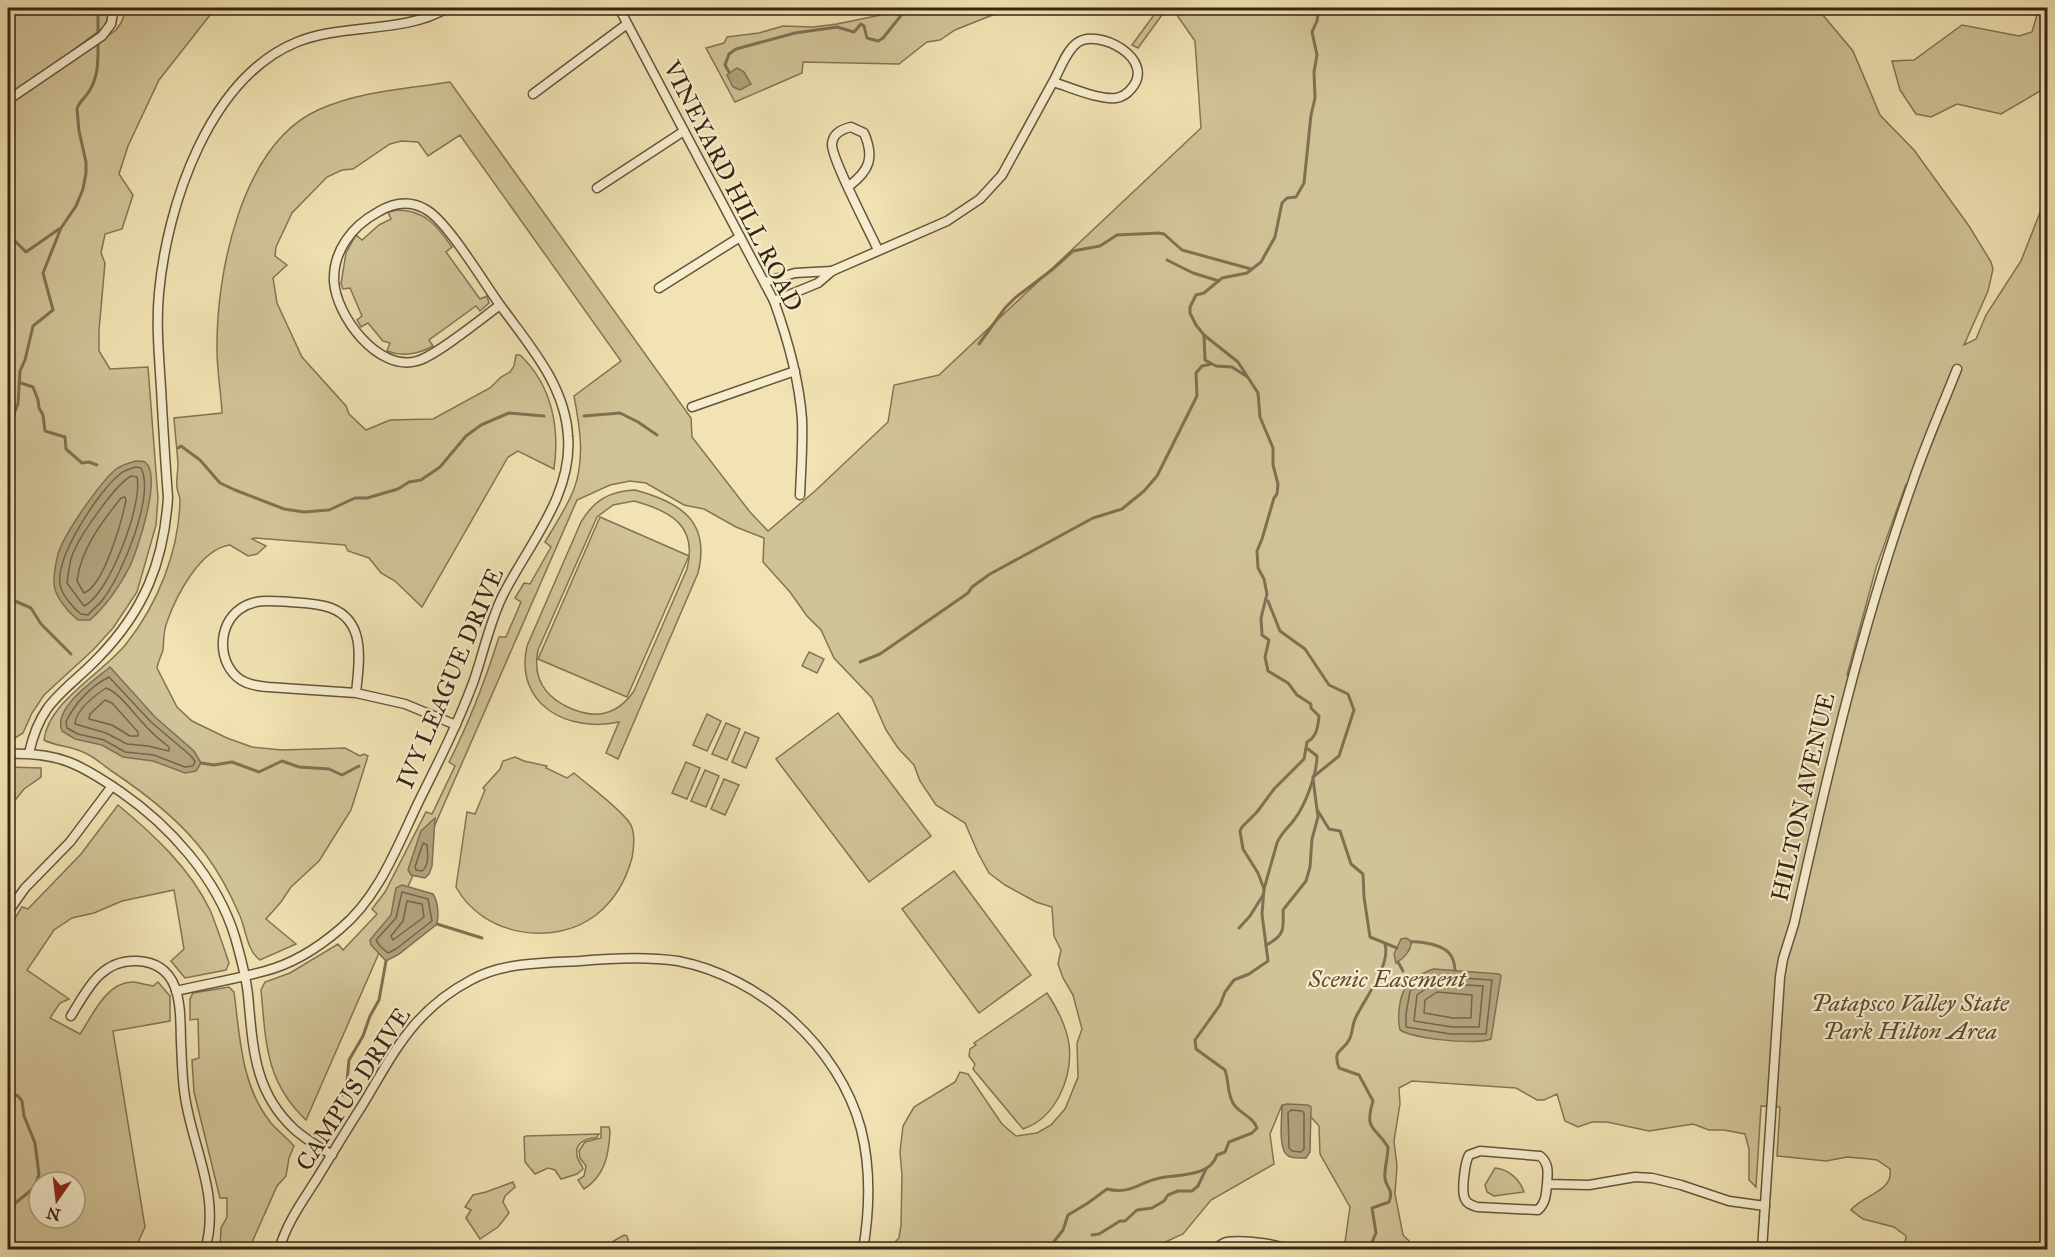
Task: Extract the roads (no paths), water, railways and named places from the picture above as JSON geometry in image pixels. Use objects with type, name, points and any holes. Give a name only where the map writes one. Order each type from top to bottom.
[{"type":"street","points":[[8,100],[102,36],[111,24],[114,8]]},
{"type":"street","points":[[29,753],[36,725],[42,714],[50,703],[117,638],[143,599],[158,560],[168,497],[158,345],[159,292],[172,223],[189,170],[202,140],[237,85],[273,55],[298,42],[322,35],[404,22],[430,16],[447,8]]},
{"type":"street","name":"VINEYARD HILL ROAD","points":[[619,8],[774,301],[790,348],[802,420],[800,495]]},
{"type":"street","points":[[533,94],[627,24]]},
{"type":"street","points":[[774,301],[818,283],[832,272],[878,250],[947,221],[980,199],[1002,175],[1053,82],[1072,48],[1077,42],[1090,38],[1099,39],[1126,52],[1134,58],[1139,72],[1129,92],[1117,98],[1099,96],[1053,82]]},
{"type":"street","points":[[849,186],[867,170],[870,151],[864,133],[851,127],[838,131],[832,144],[833,152],[878,250]]},
{"type":"street","points":[[597,188],[684,131]]},
{"type":"street","name":"IVY LEAGUE DRIVE","points":[[176,991],[265,971],[305,953],[354,916],[380,880],[456,725],[497,608],[561,489],[568,454],[566,416],[554,382],[500,305],[437,216],[415,204],[400,203],[386,207],[357,225],[340,250],[335,267],[336,295],[343,310],[368,346],[389,360],[400,363],[420,361],[500,305]]},
{"type":"street","points":[[659,288],[740,237]]},
{"type":"street","points":[[765,282],[795,273],[832,272]]},
{"type":"street","name":"HILTON AVENUE","points":[[1762,1250],[1783,959],[1794,924],[1845,701],[1860,648],[1912,483],[1958,369]]},
{"type":"street","points":[[692,407],[795,371]]},
{"type":"street","points":[[356,693],[360,654],[356,631],[342,614],[316,604],[258,602],[238,610],[230,619],[224,631],[222,646],[231,671],[241,680],[253,685],[268,687],[356,693],[405,704],[456,725]]},
{"type":"street","points":[[8,754],[48,755],[70,761],[133,801],[184,849],[207,880],[222,906],[234,935],[244,975],[255,1058],[260,1078],[271,1100],[294,1128],[332,1155]]},
{"type":"street","points":[[8,912],[25,888],[70,842],[112,786]]},
{"type":"street","name":"CAMPUS DRIVE","points":[[279,1250],[287,1227],[332,1155],[414,1025],[433,1005],[473,978],[512,967],[558,962],[646,958],[678,962],[725,976],[748,988],[772,1004],[803,1032],[831,1066],[843,1085],[856,1115],[865,1149],[869,1198],[863,1250]]},
{"type":"street","points":[[71,1016],[94,980],[113,964],[139,961],[165,971],[180,1004],[183,1085],[210,1205],[210,1223],[205,1250]]},
{"type":"street","points":[[1480,1151],[1540,1156],[1546,1160],[1547,1184],[1543,1206],[1538,1210],[1470,1205],[1465,1200],[1464,1194],[1466,1161],[1469,1155],[1480,1151]]},
{"type":"street","points":[[1547,1184],[1583,1186],[1635,1177],[1652,1178],[1729,1201],[1765,1206]]},
{"type":"street","points":[[1214,1250],[1223,1244],[1233,1242],[1278,1244],[1287,1250]]},
{"type":"water","points":[[737,68],[744,72],[751,84],[740,90],[733,87],[727,75]]},
{"type":"water","points":[[136,461],[145,462],[150,470],[151,482],[147,514],[133,559],[121,583],[102,608],[90,620],[78,620],[66,608],[54,586],[58,554],[74,522],[100,486],[117,468]]},
{"type":"water","points":[[110,667],[155,717],[194,751],[201,763],[196,771],[185,773],[153,761],[123,757],[102,745],[75,739],[62,731],[63,713],[69,704]]},
{"type":"water","points":[[435,818],[432,866],[429,874],[425,878],[411,875],[408,870],[421,831]]},
{"type":"water","points":[[402,885],[433,894],[438,908],[437,924],[399,954],[386,961],[371,945],[370,940],[391,915],[396,888]]},
{"type":"water","points":[[1406,938],[1411,941],[1409,951],[1396,963],[1394,954],[1401,939]]},
{"type":"water","points":[[1434,969],[1501,976],[1491,1039],[1483,1041],[1445,1040],[1418,1036],[1400,1030],[1399,1008],[1404,991],[1415,978]]},
{"type":"water","points":[[1286,1104],[1311,1107],[1310,1152],[1306,1158],[1287,1155],[1282,1146],[1282,1106]]},
{"type":"waterway","points":[[98,8],[98,35]]},
{"type":"waterway","points":[[729,72],[725,65],[729,54],[736,49],[795,33],[837,27],[854,32],[861,24],[864,26],[867,38],[878,41],[903,13],[927,8]]},
{"type":"waterway","points":[[1035,1250],[1041,1245],[1052,1244],[1063,1230],[1068,1215],[1107,1189],[1128,1189],[1160,1178],[1201,1171],[1208,1167],[1217,1155],[1225,1152],[1229,1142],[1252,1133],[1257,1128],[1233,1103],[1225,1070],[1196,1049],[1195,1040],[1220,1005],[1225,992],[1234,980],[1249,974],[1268,961],[1262,914],[1264,889],[1258,873],[1243,849],[1240,831],[1274,789],[1304,759],[1307,742],[1315,734],[1319,716],[1311,708],[1311,704],[1297,695],[1288,683],[1268,671],[1265,657],[1269,640],[1262,635],[1261,618],[1267,594],[1264,579],[1258,568],[1257,551],[1277,494],[1278,484],[1273,465],[1273,448],[1260,417],[1258,393],[1238,362],[1204,335],[1196,325],[1190,313],[1190,307],[1196,295],[1204,293],[1222,278],[1247,273],[1261,262],[1275,237],[1282,203],[1287,198],[1296,197],[1304,183],[1315,98],[1314,72],[1317,55],[1312,32],[1319,8]]},
{"type":"waterway","points":[[8,428],[18,404],[20,371],[33,326],[53,310],[43,273],[61,228],[76,206],[83,189],[86,162],[77,109],[94,81],[98,42]]},
{"type":"waterway","points":[[8,234],[26,252],[59,229]]},
{"type":"waterway","points":[[979,344],[1015,298],[1073,251],[1100,246],[1117,235],[1164,234],[1182,250],[1251,269]]},
{"type":"waterway","points":[[1167,260],[1193,273],[1219,281]]},
{"type":"waterway","points":[[1204,335],[1205,360],[1216,366],[1232,367],[1246,376]]},
{"type":"waterway","points":[[860,662],[880,654],[968,593],[972,587],[990,574],[1093,518],[1122,509],[1144,491],[1157,476],[1197,396],[1196,373],[1202,366],[1211,364]]},
{"type":"waterway","points":[[21,383],[33,387],[43,415],[45,431],[65,437],[66,449],[82,463],[89,462],[97,465]]},
{"type":"waterway","points":[[178,448],[181,446],[200,460],[220,483],[235,490],[284,509],[304,512],[329,510],[355,498],[367,498],[398,489],[409,482],[421,480],[440,467],[466,436],[481,425],[509,413],[544,416]]},
{"type":"waterway","points":[[584,416],[620,413],[657,435]]},
{"type":"waterway","points":[[8,598],[31,608],[41,624],[71,654]]},
{"type":"waterway","points":[[1268,601],[1280,631],[1305,649],[1329,685],[1348,694],[1354,710],[1339,756],[1313,777]]},
{"type":"waterway","points":[[1264,889],[1277,843],[1298,814],[1313,780],[1317,756],[1308,749]]},
{"type":"waterway","points":[[201,763],[214,765],[232,762],[259,772],[282,761],[299,767],[329,769],[342,775],[359,766]]},
{"type":"waterway","points":[[1266,945],[1282,932],[1283,910],[1306,881],[1310,867],[1312,839],[1318,817],[1313,779]]},
{"type":"waterway","points":[[1318,811],[1329,829],[1340,831],[1351,864],[1363,874],[1370,937],[1397,948]]},
{"type":"waterway","points":[[1239,928],[1250,916],[1263,895]]},
{"type":"waterway","points":[[437,924],[482,938]]},
{"type":"waterway","points":[[1411,942],[1431,944],[1445,950],[1451,956],[1455,970]]},
{"type":"waterway","points":[[1359,1250],[1372,1242],[1376,1233],[1372,1208],[1389,1202],[1390,1191],[1385,1178],[1388,1147],[1370,1123],[1373,1101],[1359,1075],[1339,1068],[1337,1057],[1339,1051],[1347,1044],[1355,1020],[1381,971],[1386,952],[1385,944]]},
{"type":"waterway","points":[[343,1095],[349,1060],[379,1000],[386,961]]},
{"type":"waterway","points":[[1398,962],[1403,971]]},
{"type":"waterway","points":[[8,1092],[18,1096],[22,1101],[24,1116],[35,1143],[39,1174],[35,1187],[8,1209]]},
{"type":"waterway","points":[[1092,1235],[1099,1234],[1120,1221],[1125,1221],[1137,1210],[1152,1208],[1164,1201],[1168,1195],[1178,1191],[1192,1191],[1198,1186],[1206,1169]]},
{"type":"park label","name":"Scenic Easement","points":[[1387,979]]},
{"type":"park label","name":"Patapsco Valley State Park Hilton Area","points":[[1910,1017]]}]
